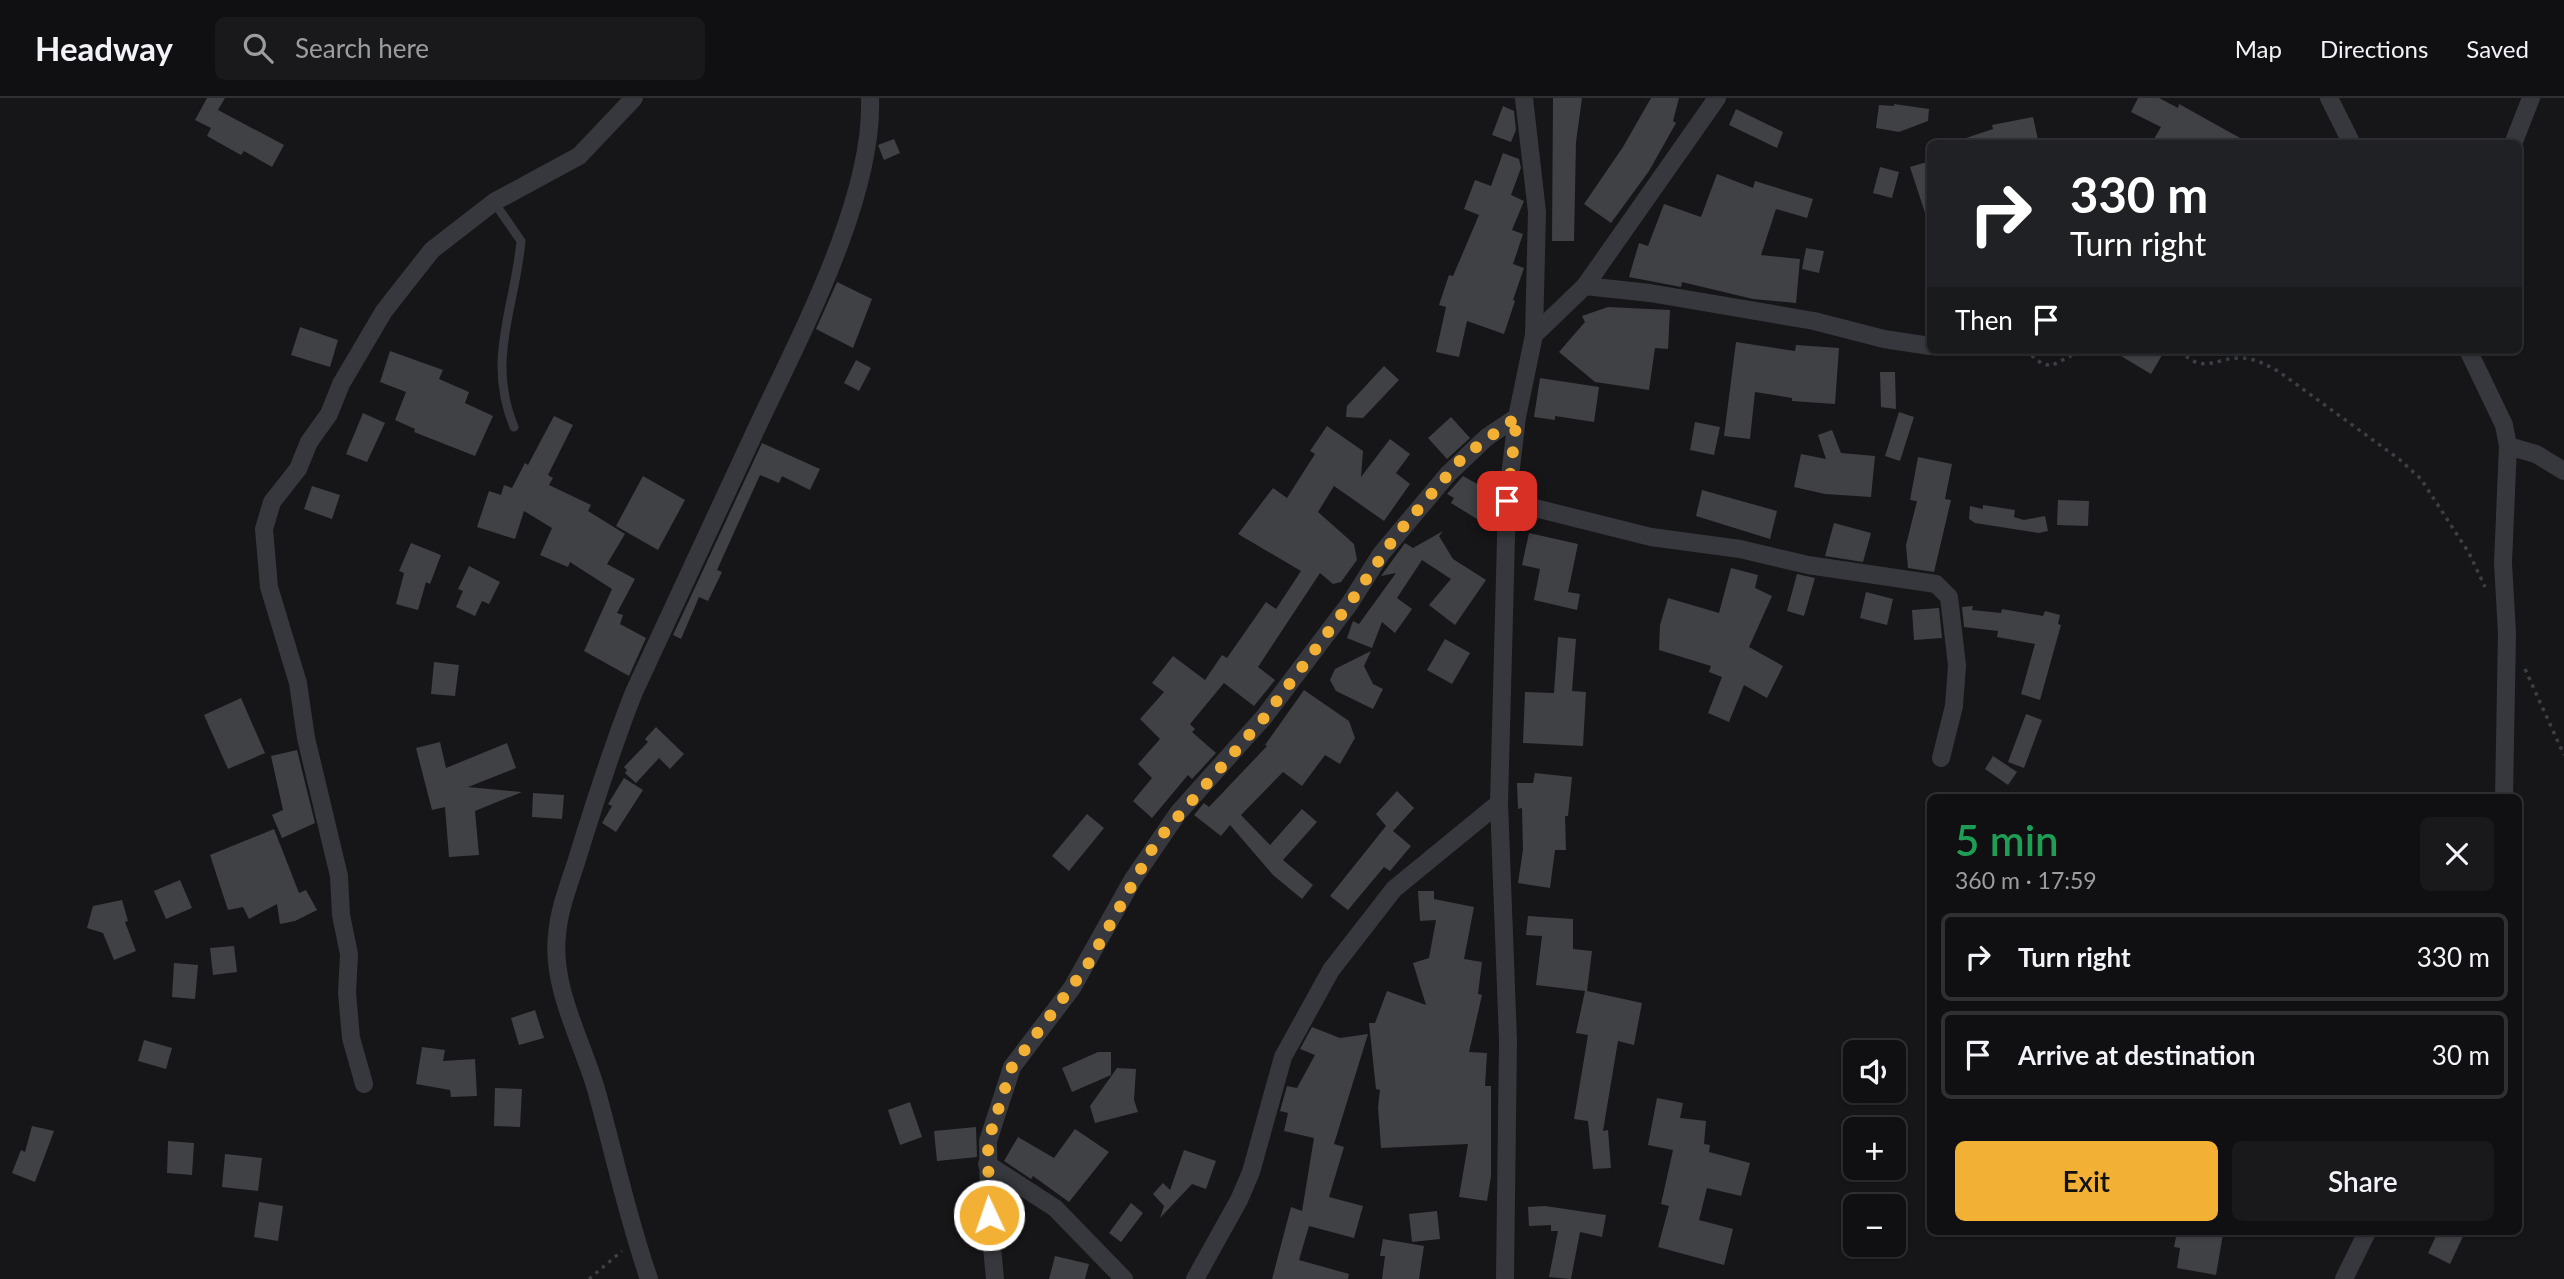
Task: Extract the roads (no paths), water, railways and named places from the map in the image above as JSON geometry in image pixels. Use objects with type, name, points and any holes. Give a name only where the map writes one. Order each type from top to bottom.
[{"type":"street","points":[[364,1084],[351,1038],[347,993],[349,954],[341,915],[339,876],[306,738],[298,683],[269,587],[264,529],[272,502],[298,469],[309,442],[329,414],[341,383],[384,311],[432,250],[494,202],[579,156],[635,98]]},
{"type":"street","points":[[649,1279],[635,1241],[596,1088],[558,967],[559,924],[594,801],[619,728],[807,322],[852,208],[865,155],[870,98]]},
{"type":"street","points":[[1505,1279],[1508,1040],[1499,803],[1507,501],[1517,417],[1534,335],[1537,212],[1524,98]]},
{"type":"street","points":[[1534,335],[1585,286],[1717,98]]},
{"type":"street","points":[[2329,98],[2350,140]]},
{"type":"street","points":[[2515,140],[2531,98]]},
{"type":"street","points":[[1585,286],[1650,293],[1814,321],[1884,339],[1927,346]]},
{"type":"street","points":[[2470,354],[2504,425],[2508,446],[2503,563],[2507,633],[2504,794]]},
{"type":"street","points":[[995,1279],[987,1164],[988,1141],[1012,1067],[1087,966],[1156,842],[1264,718],[1350,603],[1397,534],[1464,456],[1517,417]]},
{"type":"street","points":[[2508,446],[2536,454],[2564,471]]},
{"type":"street","points":[[1507,501],[1535,505],[1651,537],[1740,549],[1808,565],[1936,584],[1949,597],[1956,665],[1954,706],[1941,758]]},
{"type":"street","points":[[1195,1279],[1239,1200],[1251,1172],[1283,1057],[1331,970],[1394,889],[1499,803]]},
{"type":"street","points":[[987,1164],[1055,1208],[1124,1279]]},
{"type":"street","points":[[2344,1279],[2366,1235]]},
{"type":"lane","points":[[494,202],[521,241],[500,363],[503,401],[514,427]]}]
